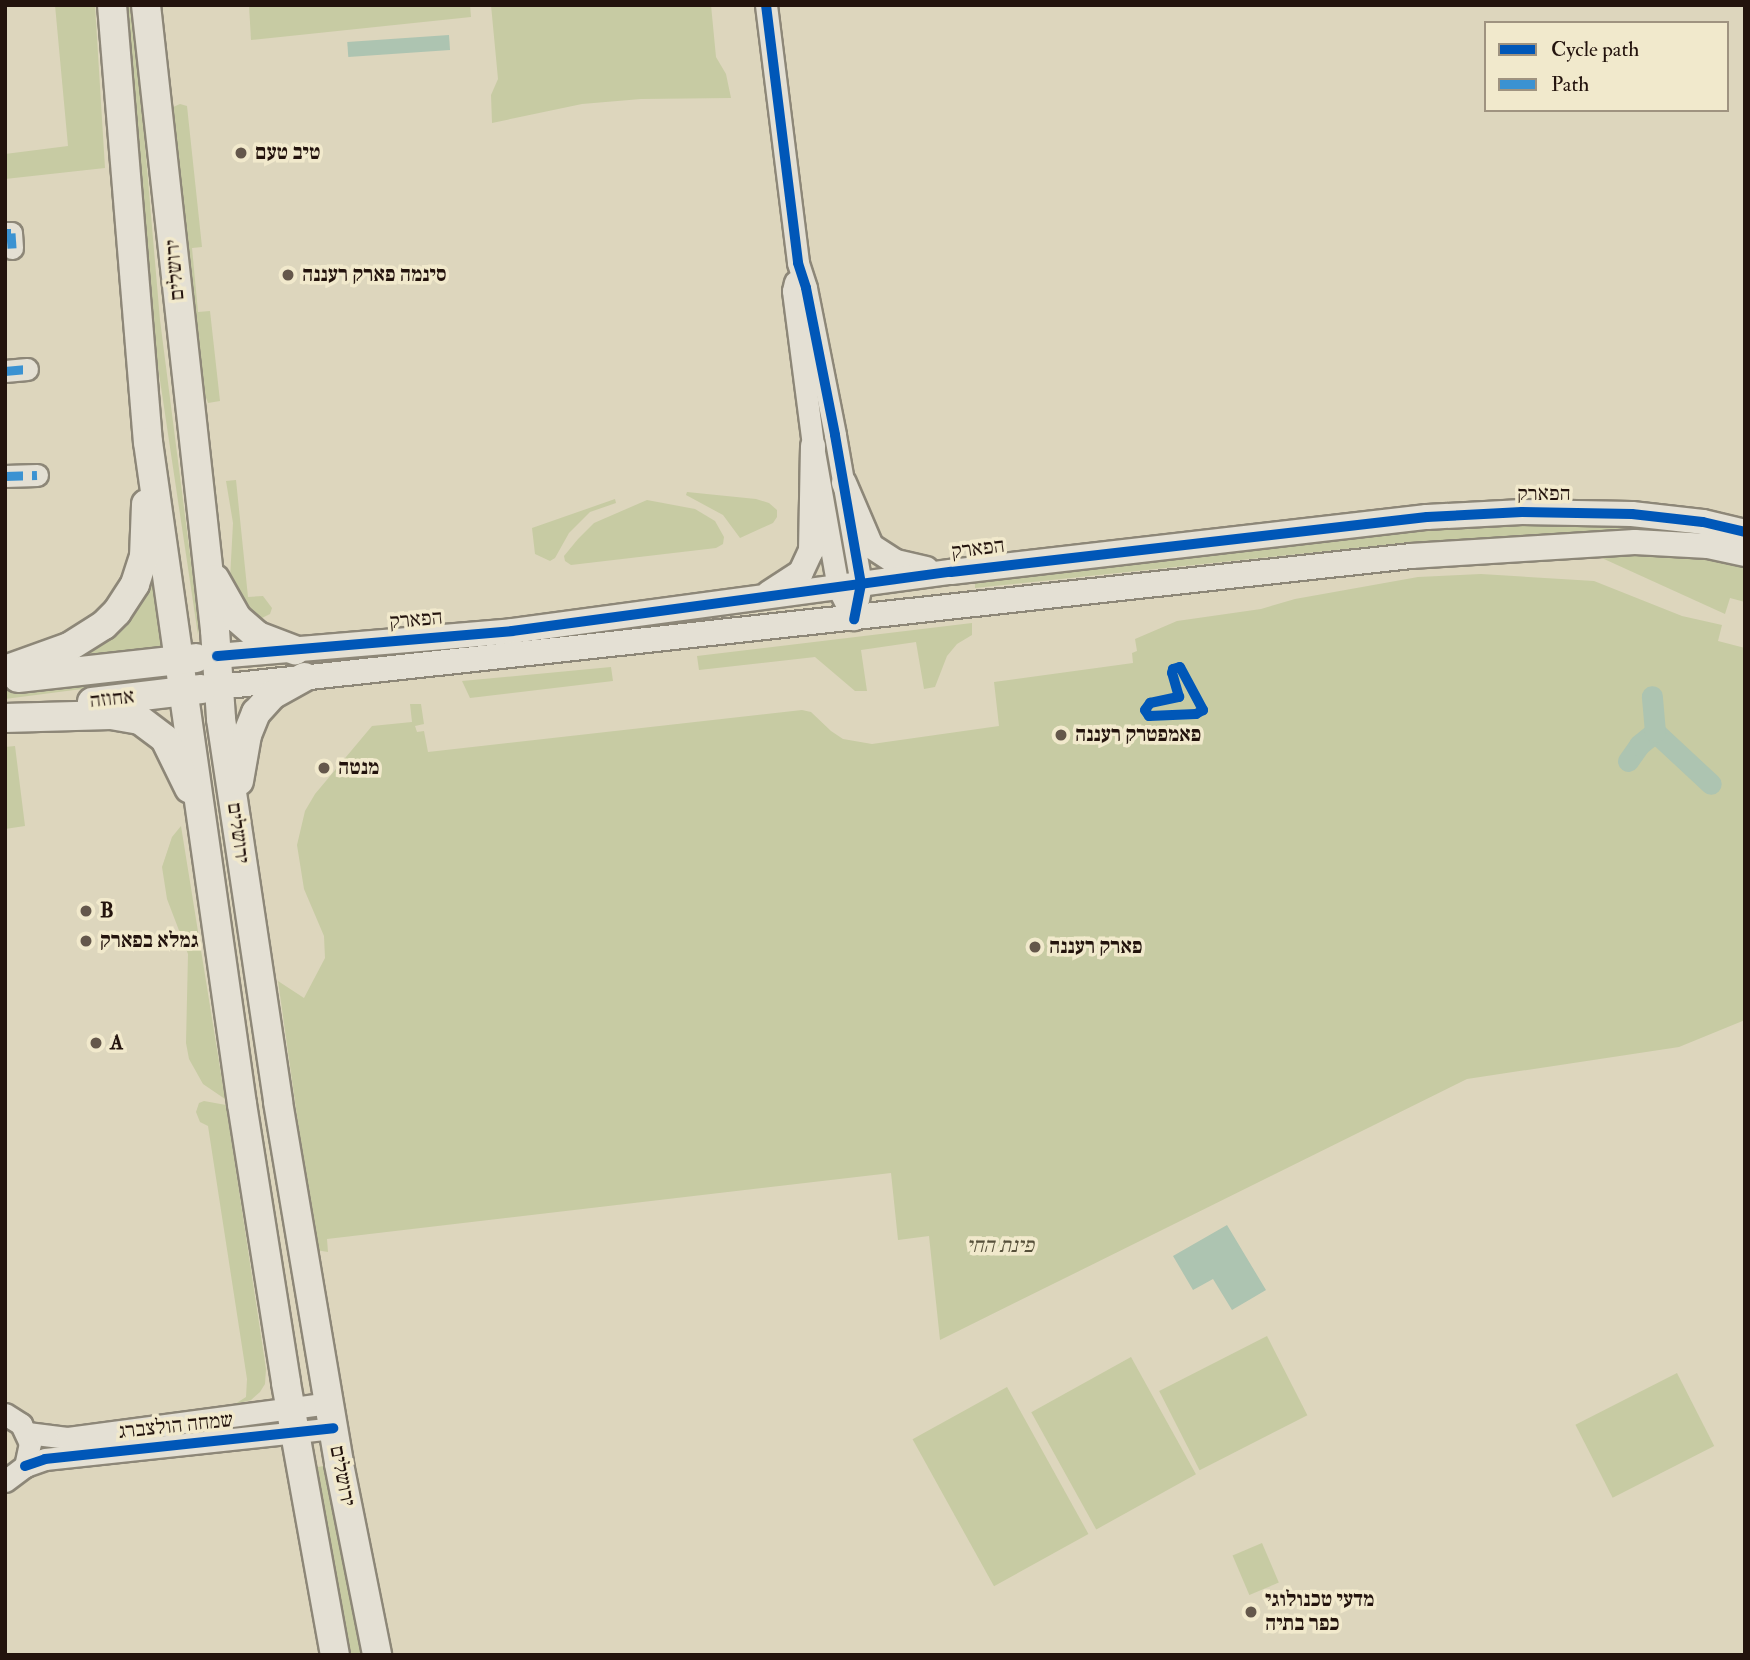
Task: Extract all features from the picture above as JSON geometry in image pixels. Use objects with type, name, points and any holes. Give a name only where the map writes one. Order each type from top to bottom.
[{"type":"main road","name":"ירושלים","points":[[111,5],[139,366],[148,442],[242,1104],[293,1421],[335,1655]]},
{"type":"main road","name":"ירושלים","points":[[146,5],[208,564],[219,687],[235,812],[278,1102],[330,1415],[377,1655]]},
{"type":"main road","points":[[5,670],[42,659],[89,636],[104,625],[125,601],[144,557],[148,442]]},
{"type":"main road","points":[[208,564],[237,618],[258,636],[295,650]]},
{"type":"main road","name":"אחוזה","points":[[5,679],[216,656]]},
{"type":"main road","points":[[235,812],[243,753],[252,721],[272,695],[304,677]]},
{"type":"main road","name":"אחוזה","points":[[5,711],[219,687]]},
{"type":"main road","points":[[5,718],[111,715],[140,720],[165,739],[175,754],[202,819]]},
{"type":"street","points":[[766,5],[798,263],[806,288],[844,483],[849,586]]},
{"type":"street","points":[[798,263],[793,290],[813,446],[849,586],[854,619]]},
{"type":"street","points":[[5,371],[27,369]]},
{"type":"street","points":[[752,600],[790,582],[801,572],[811,551],[813,446]]},
{"type":"street","points":[[5,476],[37,475]]},
{"type":"street","points":[[844,483],[871,546],[881,556],[914,567],[951,572]]},
{"type":"street","name":"הפארק","points":[[216,656],[512,631],[951,572],[1441,516],[1522,512],[1632,514],[1703,522],[1745,532]]},
{"type":"street","points":[[219,687],[1465,552],[1635,542],[1708,545],[1745,554]]},
{"type":"street","points":[[5,1414],[21,1424],[27,1433],[29,1454],[25,1466],[5,1481]]},
{"type":"street","name":"שמחה הולצברג","points":[[25,1466],[45,1459],[330,1415]]},
{"type":"street","name":"שמחה הולצברג","points":[[27,1433],[67,1438],[293,1421]]},
{"type":"green space","points":[[55,5],[95,5],[105,168],[5,179],[5,154],[68,146]]},
{"type":"green space","points":[[123,5],[133,5],[160,320],[199,625],[198,635],[151,320]]},
{"type":"green space","points":[[249,5],[470,5],[471,17],[251,40]]},
{"type":"green space","points":[[491,5],[711,5],[716,57],[726,74],[731,98],[641,99],[582,104],[492,123],[491,95],[498,79]]},
{"type":"green space","points":[[180,104],[187,106],[202,247],[192,248],[198,312],[210,311],[220,401],[208,403],[198,376],[171,108]]},
{"type":"green space","points":[[236,480],[248,597],[263,596],[272,608],[270,614],[262,618],[248,609],[230,579],[233,523],[226,481]]},
{"type":"green space","points":[[687,492],[756,499],[769,503],[777,510],[777,517],[773,523],[740,538],[723,515],[686,495]]},
{"type":"green space","points":[[615,499],[616,503],[590,512],[569,533],[555,558],[550,561],[535,554],[532,528]]},
{"type":"green space","points":[[647,500],[695,509],[715,521],[724,537],[723,544],[716,548],[571,565],[565,561],[564,556],[594,523]]},
{"type":"green space","points":[[1526,516],[1745,535],[1541,536],[1365,547],[975,588],[975,575]]},
{"type":"green space","points":[[155,541],[168,649],[47,663],[65,657]]},
{"type":"green space","points":[[1613,547],[1745,562],[1745,602],[1730,598],[1725,614],[1582,549]]},
{"type":"green space","name":"פארק רעננה","points":[[1481,574],[1594,581],[1682,616],[1722,625],[1718,641],[1745,648],[1745,1020],[1679,1047],[1467,1079],[940,1340],[929,1236],[898,1240],[891,1173],[327,1239],[328,1252],[316,1250],[278,981],[304,998],[325,958],[324,936],[304,889],[297,845],[305,811],[315,794],[372,726],[412,722],[410,704],[421,704],[424,724],[415,726],[417,732],[424,731],[428,752],[802,710],[811,712],[843,739],[872,744],[999,726],[994,682],[1133,663],[1132,653],[1137,651],[1135,639],[1177,621],[1261,609],[1295,599],[1418,577]]},
{"type":"green space","points":[[972,623],[972,635],[957,644],[947,656],[935,687],[924,689],[916,642],[861,650],[867,691],[855,691],[815,657],[699,670],[697,656]]},
{"type":"green space","points":[[611,667],[613,681],[470,698],[462,681]]},
{"type":"green space","points":[[150,670],[151,680],[5,699],[5,687]]},
{"type":"green space","points":[[15,746],[25,826],[5,829],[5,747]]},
{"type":"green space","points":[[181,826],[225,1099],[203,1084],[189,1059],[186,1043],[188,954],[167,899],[162,867],[172,837]]},
{"type":"green space","points":[[204,1101],[226,1105],[266,1369],[265,1384],[260,1392],[251,1400],[235,1404],[246,1397],[247,1379],[208,1126],[200,1122],[196,1112],[199,1103]]},
{"type":"green space","points":[[1267,1336],[1307,1415],[1200,1470],[1159,1391]]},
{"type":"green space","points":[[1131,1357],[1196,1474],[1096,1529],[1031,1412]]},
{"type":"green space","points":[[1677,1373],[1714,1446],[1613,1498],[1575,1425]]},
{"type":"green space","points":[[1007,1387],[1088,1534],[994,1586],[913,1439]]},
{"type":"green space","points":[[329,1465],[363,1655],[344,1655],[311,1468]]},
{"type":"green space","points":[[1262,1543],[1279,1583],[1249,1595],[1233,1556]]},
{"type":"shaded area","points":[[449,35],[450,50],[348,57],[347,42]]},
{"type":"shaded area","points":[[1227,1225],[1266,1290],[1232,1310],[1213,1279],[1193,1290],[1173,1256]]},
{"type":"waterway","points":[[1628,761],[1639,745],[1655,732],[1652,696]]},
{"type":"waterway","points":[[1655,732],[1711,784]]},
{"type":"marked path","points":[[5,233],[11,233],[12,248]]},
{"type":"marked path","points":[[5,371],[27,369]]},
{"type":"marked path","points":[[5,476],[37,475]]},
{"type":"cycle path","points":[[766,5],[798,263],[806,288],[835,435],[861,584],[854,619]]},
{"type":"cycle path","points":[[217,656],[512,631],[951,572],[1427,517],[1522,512],[1632,514],[1703,522],[1745,532]]},
{"type":"cycle path","points":[[1180,667],[1203,710],[1196,714],[1149,716],[1145,710],[1150,703],[1179,697],[1172,673],[1173,669],[1180,667]]},
{"type":"cycle path","points":[[25,1466],[45,1459],[333,1428]]},
{"type":"place","name":"טיב טעם","points":[[241,153]]},
{"type":"place","name":"סינמה פארק רעננה","points":[[288,275]]},
{"type":"place","name":"פאמפטרק רעננה","points":[[1061,735]]},
{"type":"place","name":"מנטה","points":[[324,768]]},
{"type":"place","name":"B","points":[[86,911]]},
{"type":"place","name":"גמלא בפארק","points":[[86,941]]},
{"type":"place","name":"פארק רעננה","points":[[1035,947]]},
{"type":"place","name":"A","points":[[96,1043]]},
{"type":"place","name":"מדעי טכנולוגי כפר בתיה","points":[[1251,1612]]},
{"type":"park label","name":"פינת החי","points":[[1000,1246]]}]
